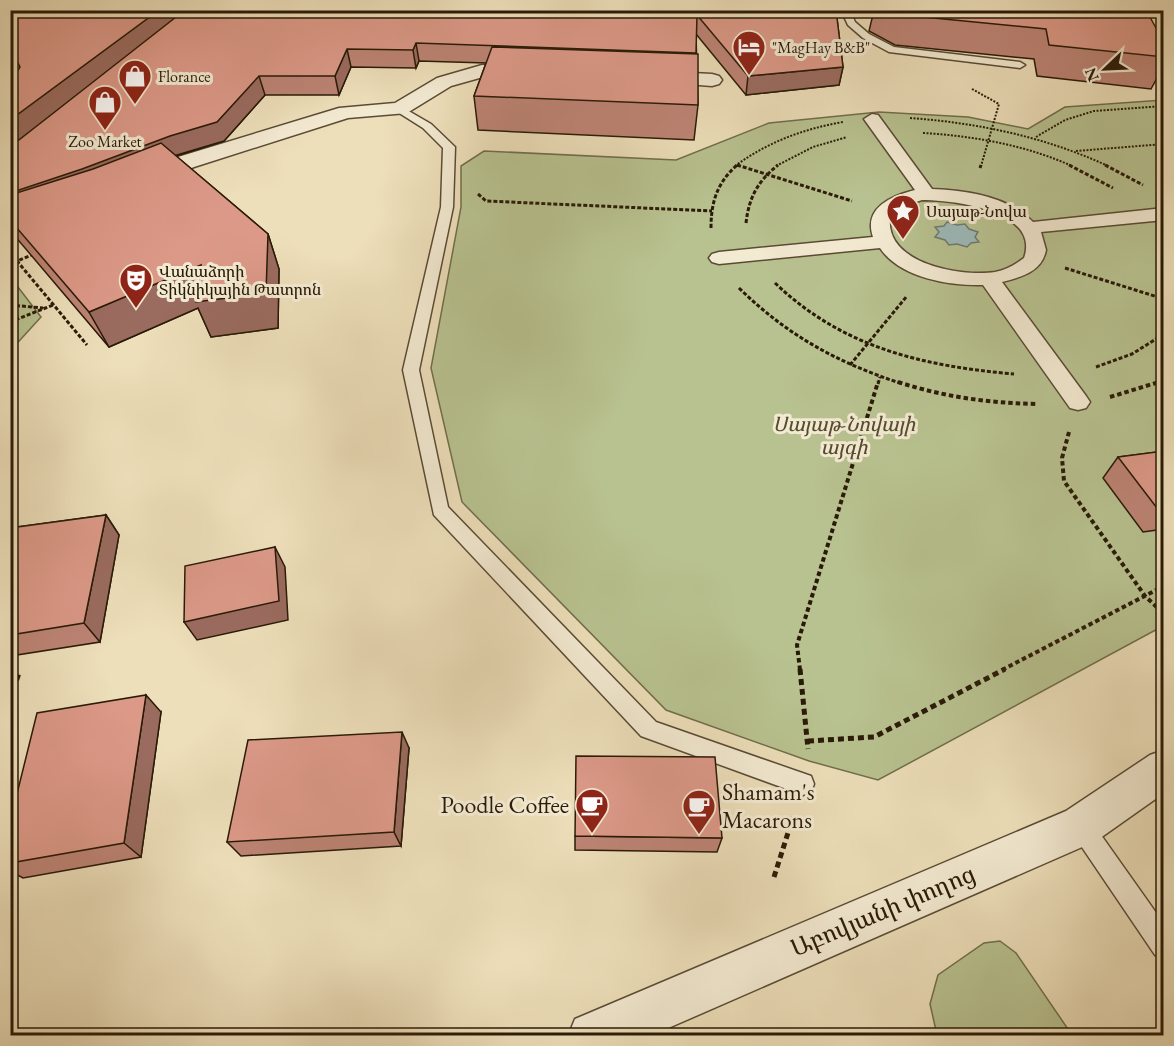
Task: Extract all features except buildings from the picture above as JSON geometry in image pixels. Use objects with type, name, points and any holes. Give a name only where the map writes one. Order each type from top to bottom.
[{"type":"street","points":[[122,188],[186,162],[346,112],[400,109],[444,82],[482,71],[551,74]]},
{"type":"street","points":[[632,77],[712,80]]},
{"type":"street","points":[[872,119],[927,194]]},
{"type":"street","points":[[927,194],[971,198],[1001,208],[1028,228],[1036,241],[1036,252],[1031,263],[1017,273],[989,279],[949,276],[908,262],[885,242],[879,227],[890,206],[904,198],[927,194]]},
{"type":"street","points":[[1028,228],[1164,214]]},
{"type":"street","points":[[719,258],[885,242]]},
{"type":"street","points":[[989,279],[1078,402]]},
{"type":"street","name":"Աբովյանի փողոց","points":[[592,1035],[1081,826],[1164,769]]},
{"type":"lane","points":[[845,10],[851,23],[867,36],[892,50],[1020,65]]},
{"type":"lane","points":[[400,109],[428,126],[448,147],[447,207],[411,370],[441,510],[649,729],[803,784]]},
{"type":"lane","points":[[1081,826],[1164,946]]},
{"type":"path","points":[[1035,138],[1065,120],[1094,111],[1164,106]]},
{"type":"path","points":[[971,198],[992,127]]},
{"type":"path","points":[[1076,151],[1164,144]]},
{"type":"path","points":[[448,147],[470,159],[475,192],[486,201],[712,212]]},
{"type":"path","points":[[737,165],[885,212]]},
{"type":"path","points":[[39,253],[17,261],[87,345]]},
{"type":"path","points":[[1033,258],[1164,299]]},
{"type":"path","points":[[850,364],[927,270]]},
{"type":"path","points":[[10,305],[44,308]]},
{"type":"path","points":[[10,322],[53,305]]},
{"type":"path","points":[[785,330],[829,356],[880,377],[929,391],[979,400],[1030,404],[1078,402],[1123,395],[1164,381]]},
{"type":"path","points":[[774,877],[809,760],[797,645],[880,377]]},
{"type":"path","points":[[1078,402],[1062,458],[1064,481],[1145,596],[1164,614]]},
{"type":"path","points":[[808,741],[874,737],[1164,586]]},
{"type":"path","points":[[10,699],[19,673]]},
{"type":"green space","name":"Սայաթ-Նովայի այգի","points":[[1163,100],[1163,626],[878,780],[809,761],[666,710],[462,502],[431,368],[461,207],[461,166],[484,151],[676,160],[769,123],[879,112],[968,117],[1028,129],[1065,107]]},
{"type":"green space","points":[[11,278],[41,317],[10,350]]},
{"type":"green space","points":[[1000,941],[1016,953],[1072,1035],[937,1035],[930,1004],[938,975],[984,943]]},
{"type":"water","points":[[947,222],[957,225],[965,224],[969,229],[978,232],[975,237],[979,242],[971,243],[967,247],[957,244],[949,245],[945,240],[935,237],[939,232],[935,227],[944,226]]},
{"type":"place","name":"\"MagHay B&B\"","points":[[749,76]]},
{"type":"place","name":"Florance","points":[[135,105]]},
{"type":"place","name":"Zoo Market","points":[[105,131]]},
{"type":"place","name":"Սայաթ-Նովա","points":[[903,240]]},
{"type":"place","name":"Վանաձորի Տիկնիկային Թատրոն","points":[[136,309]]},
{"type":"place","name":"Poodle Coffee","points":[[592,834]]},
{"type":"place","name":"Shamam's Macarons","points":[[699,835]]}]
